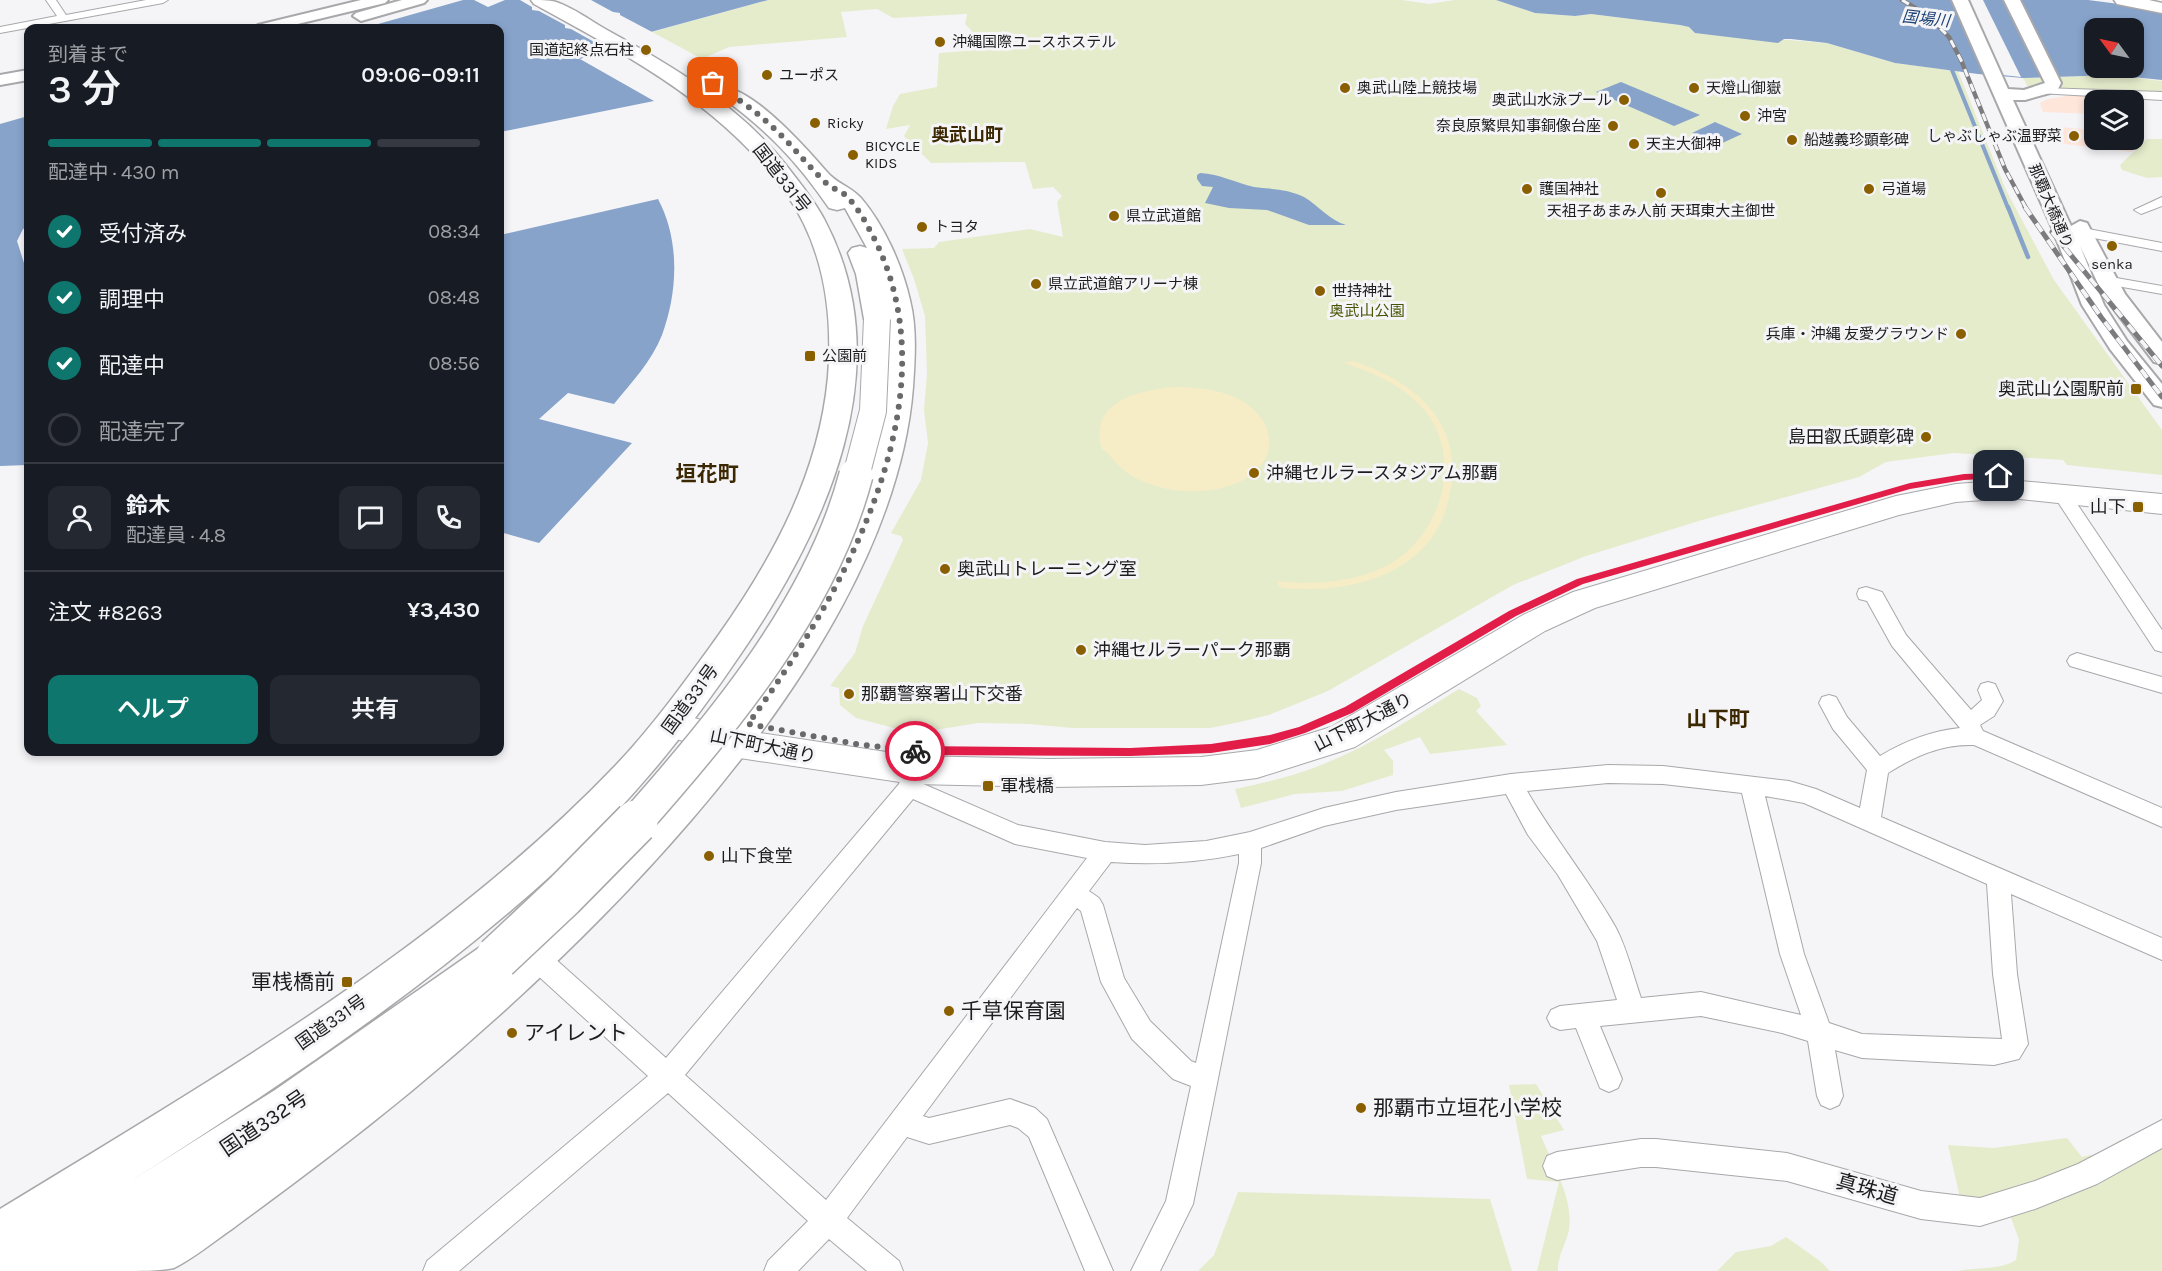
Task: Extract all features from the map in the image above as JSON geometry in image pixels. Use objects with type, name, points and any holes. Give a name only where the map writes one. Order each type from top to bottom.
[{"type":"highway","name":"国道331号","points":[[82,1271],[292,1130],[516,957],[646,843],[740,734],[793,660],[834,589],[878,491],[895,425],[902,339],[897,296],[868,227],[846,196],[826,183],[766,121],[702,75],[540,0]]},
{"type":"highway","name":"国道331号","points":[[0,1236],[215,1101],[424,957],[510,889],[616,789],[673,724],[762,598],[806,519],[829,454],[839,405],[843,361],[842,323],[837,287],[828,253],[816,224],[798,195],[765,153],[741,129],[629,40],[570,0]]},
{"type":"highway","points":[[2123,0],[2162,6]]},
{"type":"highway","points":[[2142,0],[2162,6]]},
{"type":"highway","name":"国道331号","points":[[127,1271],[194,1226],[332,1126],[424,1053],[516,957],[595,865],[656,800],[702,746],[779,640],[834,538],[859,471],[875,395],[877,319],[868,274],[852,232],[826,183]]},
{"type":"highway","name":"国道332号","points":[[19,1271],[167,1186],[231,1146],[516,957]]},
{"type":"main road","points":[[281,24],[380,0]]},
{"type":"main road","points":[[326,24],[419,0]]},
{"type":"main road","name":"那覇大橋通り","points":[[1960,0],[1992,74],[2009,94],[2105,280],[2158,347]]},
{"type":"main road","points":[[2009,94],[2048,87],[2012,0]]},
{"type":"main road","points":[[0,80],[24,76]]},
{"type":"main road","points":[[0,90],[24,87]]},
{"type":"main road","name":"那覇大橋通り","points":[[2009,94],[2093,305],[2118,344],[2162,400]]},
{"type":"main road","name":"山下町大通り","points":[[673,724],[740,734],[932,752],[1130,752],[1211,748],[1255,743],[1301,730],[1348,710],[1512,613],[1564,587],[1871,496],[1928,482],[1981,476],[2059,478],[2162,489]]},
{"type":"main road","name":"山下町大通り","points":[[740,734],[802,755],[911,779],[980,773],[1201,771],[1257,764],[1305,752],[1343,736],[1534,624],[1601,593],[1764,544],[1940,495],[1999,490],[2061,493],[2162,504]]},
{"type":"street","points":[[51,0],[63,18]]},
{"type":"street","points":[[32,24],[164,0]]},
{"type":"street","points":[[0,30],[24,25]]},
{"type":"street","points":[[2048,87],[2162,96]]},
{"type":"street","points":[[2162,201],[2141,210],[2162,214]]},
{"type":"street","points":[[2082,232],[2162,247]]},
{"type":"street","points":[[2105,280],[2162,290]]},
{"type":"street","points":[[2061,493],[2162,645]]},
{"type":"street","points":[[1866,594],[1875,597],[1883,618],[1972,730],[2162,818]]},
{"type":"street","points":[[2078,662],[2162,685]]},
{"type":"street","points":[[1869,820],[1878,768],[1900,754],[1947,736],[1972,730],[1993,701],[1988,690]]},
{"type":"street","points":[[1829,703],[1840,723],[1878,768]]},
{"type":"street","points":[[437,1271],[668,1076],[911,779],[1015,834],[1105,852],[1145,855],[1206,851],[1250,842],[1345,813],[1396,801],[1512,783],[1608,774],[1663,775],[1751,784],[1808,795],[2162,949]]},
{"type":"street","points":[[1512,783],[1536,828],[1566,868],[1608,937],[1633,1012]]},
{"type":"street","points":[[1751,784],[1792,954],[1819,1032],[1830,1096]]},
{"type":"street","points":[[1145,1271],[1179,1204],[1250,864],[1250,842]]},
{"type":"street","points":[[778,1271],[828,1220],[1105,852]]},
{"type":"street","points":[[1610,1079],[1571,1017],[1701,1005],[1743,1012],[1862,1046],[1994,1053],[2010,1050],[2014,1044],[2005,974],[1998,877]]},
{"type":"street","points":[[1074,893],[1091,905],[1113,982],[1141,1030],[1182,1070],[1205,1079]]},
{"type":"street","points":[[516,957],[668,1076],[828,1220],[889,1271]]},
{"type":"street","points":[[902,1122],[929,1131],[1010,1112],[1026,1117],[1038,1128],[1099,1271]]},
{"type":"street","name":"真珠道","points":[[1557,1166],[1641,1153],[1668,1154],[1787,1167],[1921,1205],[1980,1212],[2035,1195],[2087,1174],[2162,1133]]},
{"type":"shaded area","points":[[2084,95],[2084,114],[2043,112],[2040,103],[2048,99]]},
{"type":"shaded area","points":[[2049,126],[2084,129],[2084,146],[2056,143]]},
{"type":"green space","name":"奥武山公園","points":[[768,0],[1402,0],[1429,4],[1454,0],[1496,0],[1535,13],[1575,16],[1591,14],[1680,25],[1689,27],[1695,33],[1827,43],[1895,63],[1958,71],[2006,190],[2054,280],[2162,430],[2162,475],[2067,465],[2063,460],[1954,453],[1886,462],[1859,477],[1702,520],[1586,556],[1513,585],[1328,691],[1269,715],[1210,728],[1072,728],[978,723],[929,731],[894,728],[856,718],[840,705],[839,688],[830,686],[855,653],[863,626],[903,540],[901,536],[891,533],[921,480],[928,443],[924,410],[927,373],[925,316],[902,249],[934,248],[939,242],[1030,229],[1063,237],[1057,202],[1062,196],[1053,187],[1033,189],[1025,162],[931,163],[904,136],[910,125],[886,129],[893,106],[900,94],[937,87],[939,53],[991,49],[972,35],[971,30],[965,24],[967,14],[893,18],[877,9],[841,12],[847,37],[729,47],[702,59],[652,32]]},
{"type":"green space","points":[[2084,76],[2084,78],[2138,78],[2162,81],[2162,94],[2144,93],[2144,90],[2028,87],[2023,78]]},
{"type":"green space","points":[[2147,139],[2162,139],[2162,177],[2147,178],[2122,170],[2120,165],[2136,150],[2144,150],[2144,142]]},
{"type":"green space","points":[[1459,689],[1477,698],[1481,706],[1476,711],[1507,745],[1430,754],[1420,737],[1384,750],[1393,761],[1393,775],[1342,791],[1295,794],[1241,808],[1235,789],[1296,774],[1354,751]]},
{"type":"green space","points":[[1536,1084],[1564,1130],[1541,1136],[1566,1194],[1570,1218],[1558,1271],[1537,1271],[1559,1182],[1527,1179],[1509,1085]]},
{"type":"green space","points":[[2162,1132],[2162,1271],[1958,1271],[1996,1267],[2016,1260],[2019,1240],[2005,1201],[1960,1198],[1948,1145],[1994,1148],[2067,1138],[2082,1157],[2100,1153],[2120,1140]]},
{"type":"green space","points":[[1238,1192],[1490,1199],[1512,1271],[1198,1271],[1214,1255]]},
{"type":"green space","points":[[1786,1237],[1830,1271],[1717,1271],[1736,1252],[1771,1246]]},
{"type":"sand","points":[[1353,361],[1396,380],[1430,408],[1442,425],[1450,445],[1453,468],[1446,509],[1435,533],[1425,546],[1389,573],[1354,584],[1335,587],[1281,588],[1276,581],[1331,582],[1345,580],[1384,567],[1404,554],[1421,536],[1433,516],[1441,494],[1445,471],[1442,447],[1434,425],[1420,405],[1403,391],[1375,375],[1344,363]]},
{"type":"sand","points":[[1174,387],[1199,388],[1226,394],[1250,406],[1259,415],[1266,426],[1269,449],[1257,469],[1246,479],[1216,489],[1182,491],[1167,489],[1134,477],[1122,469],[1102,449],[1100,433],[1102,420],[1109,409],[1119,401],[1132,396]]},
{"type":"water","points":[[463,0],[474,0],[488,7],[505,0],[768,0],[596,47],[602,51],[580,59],[654,101],[504,131],[504,24],[378,24]]},
{"type":"water","name":"国場川","points":[[1496,0],[2088,0],[2127,5],[2162,4],[2162,80],[2142,78],[2144,18],[2084,18],[2084,76],[2023,78],[1895,63],[1827,43],[1784,39],[1778,43],[1695,33],[1689,27],[1680,25],[1591,14],[1575,16],[1535,13]]},
{"type":"water","points":[[1621,82],[1700,115],[1674,126],[1596,92]]},
{"type":"water","points":[[24,117],[24,229],[17,241],[24,263],[24,465],[0,466],[0,124]]},
{"type":"water","points":[[1715,122],[1742,134],[1718,145],[1692,133]]},
{"type":"water","points":[[1200,173],[1254,187],[1298,194],[1334,220],[1346,225],[1309,225],[1267,210],[1229,208],[1205,203],[1213,187],[1202,186],[1197,179]]},
{"type":"water","points":[[658,199],[665,215],[673,249],[674,284],[667,318],[658,345],[641,371],[614,404],[568,393],[539,419],[632,443],[539,543],[504,533],[504,234]]},
{"type":"pier","points":[[520,0],[591,0],[613,12],[620,13],[654,33],[605,48],[565,28],[565,25],[539,11],[532,10],[532,7]]},
{"type":"pier","points":[[1951,0],[1983,0],[2021,77],[1984,73]]},
{"type":"waterway","points":[[1950,65],[2008,208]]},
{"type":"waterway","points":[[2008,207],[2028,257]]},
{"type":"railway","points":[[1902,0],[1927,15],[1949,37],[1961,60],[2005,169],[2026,208]]},
{"type":"railway","points":[[2025,207],[2101,317],[2162,397]]},
{"type":"railway","points":[[2052,232],[2162,366]]},
{"type":"way so far","points":[[713,83],[766,121],[826,183],[846,196],[868,227],[897,296],[902,339],[895,425],[878,491],[849,559],[818,618],[748,724],[856,744],[915,751]]},
{"type":"place","name":"沖縄国際ユースホステル","points":[[940,42]]},
{"type":"place","name":"国道起終点石柱","points":[[646,50]]},
{"type":"place","name":"ユーポス","points":[[767,75]]},
{"type":"place","name":"奥武山陸上競技場","points":[[1345,88]]},
{"type":"place","name":"天燈山御嶽","points":[[1694,88]]},
{"type":"place","name":"奥武山水泳プール","points":[[1624,100]]},
{"type":"place","name":"沖宮","points":[[1745,116]]},
{"type":"place","name":"Ricky","points":[[815,123]]},
{"type":"place","name":"奈良原繁県知事銅像台座","points":[[1613,126]]},
{"type":"place","name":"しゃぶしゃぶ温野菜","points":[[2074,136]]},
{"type":"place","name":"船越義珍顕彰碑","points":[[1792,140]]},
{"type":"place","name":"天主大御神","points":[[1634,144]]},
{"type":"place","name":"BICYCLE KIDS","points":[[853,155]]},
{"type":"place","name":"護国神社","points":[[1527,189]]},
{"type":"place","name":"弓道場","points":[[1869,189]]},
{"type":"place","name":"天祖子あまみ人前 天珥東大主御世","points":[[1661,193]]},
{"type":"place","name":"県立武道館","points":[[1114,216]]},
{"type":"place","name":"トヨタ","points":[[922,227]]},
{"type":"place","name":"senka","points":[[2112,246]]},
{"type":"place","name":"県立武道館アリーナ棟","points":[[1036,284]]},
{"type":"place","name":"世持神社","points":[[1320,291]]},
{"type":"place","name":"兵庫・沖縄 友愛グラウンド","points":[[1961,334]]},
{"type":"place","name":"公園前","points":[[810,356]]},
{"type":"place","name":"奥武山公園駅前","points":[[2136,389]]},
{"type":"place","name":"島田叡氏顕彰碑","points":[[1926,437]]},
{"type":"place","name":"沖縄セルラースタジアム那覇","points":[[1254,473]]},
{"type":"place","name":"山下","points":[[2138,507]]},
{"type":"place","name":"奥武山トレーニング室","points":[[945,569]]},
{"type":"place","name":"沖縄セルラーパーク那覇","points":[[1081,650]]},
{"type":"place","name":"那覇警察署山下交番","points":[[849,694]]},
{"type":"place","name":"軍桟橋","points":[[988,786]]},
{"type":"place","name":"山下食堂","points":[[709,856]]},
{"type":"place","name":"軍桟橋前","points":[[347,982]]},
{"type":"place","name":"千草保育園","points":[[949,1011]]},
{"type":"place","name":"アイレント","points":[[512,1033]]},
{"type":"place","name":"那覇市立垣花小学校","points":[[1361,1108]]},
{"type":"district","name":"奥武山町","points":[[967,135]]},
{"type":"district","name":"垣花町","points":[[707,474]]},
{"type":"district","name":"山下町","points":[[1718,719]]},
{"type":"route","points":[[915,751],[1130,752],[1211,748],[1270,740],[1348,710],[1512,613],[1580,581],[1910,486],[1964,477],[1999,476]]}]
